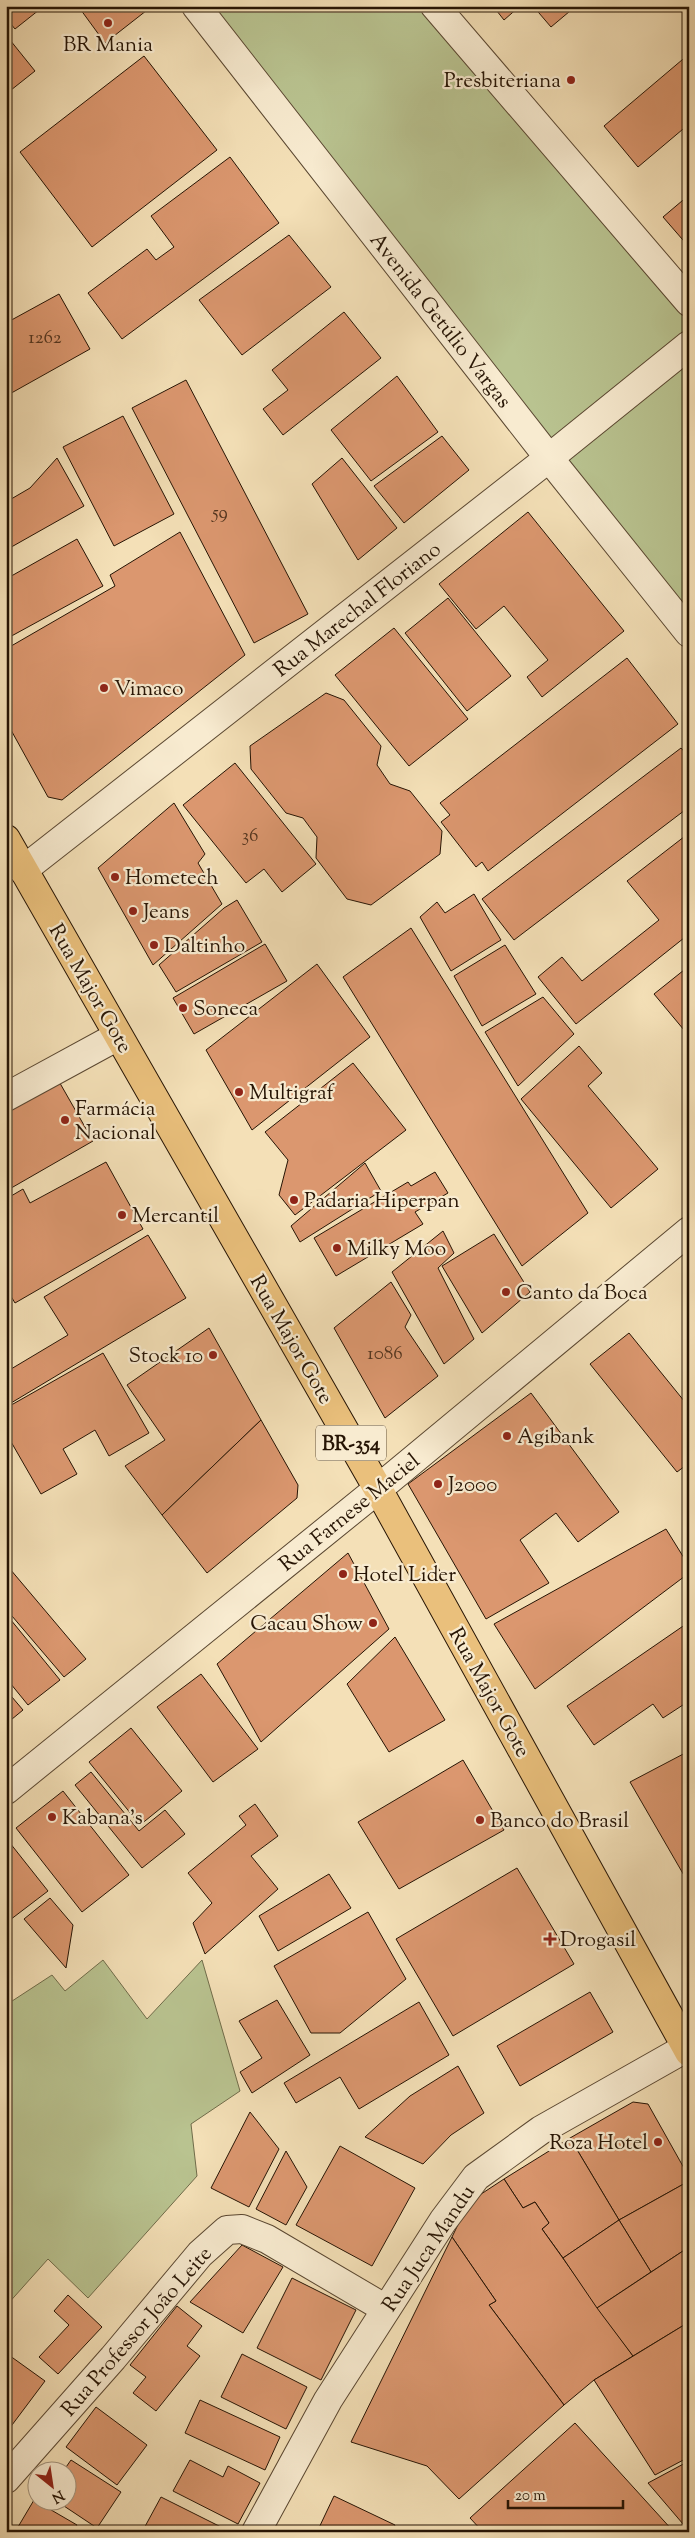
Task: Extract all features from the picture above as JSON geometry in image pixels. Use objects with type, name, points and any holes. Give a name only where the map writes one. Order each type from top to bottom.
[{"type":"main road","name":"Rua Major Gote","points":[[6,839],[378,1489],[688,2050]]},
{"type":"street","name":"Avenida Getúlio Vargas","points":[[196,6],[549,458],[689,633]]},
{"type":"street","points":[[435,6],[689,302]]},
{"type":"street","name":"Rua Marechal Floriano","points":[[23,870],[549,458],[689,345]]},
{"type":"street","points":[[6,1097],[118,1036]]},
{"type":"street","name":"Rua Farnese Maciel","points":[[6,1790],[378,1489],[689,1231]]},
{"type":"street","name":"Rua Juca Mandu","points":[[256,2532],[328,2400],[443,2221],[476,2177],[541,2130],[688,2050]]},
{"type":"street","name":"Rua Professor João Leite","points":[[6,2479],[113,2358],[200,2254],[228,2230],[242,2229],[267,2239],[386,2309]]},
{"type":"green space","points":[[196,6],[435,6],[689,302],[689,633]]},
{"type":"green space","points":[[103,1960],[147,2019],[202,1960],[240,2091],[191,2124],[197,2176],[88,2298],[48,2259],[6,2306],[6,2005],[52,1975],[65,1991]]},
{"type":"building","points":[[6,6],[44,6],[15,29],[6,18]]},
{"type":"building","points":[[78,6],[151,6],[151,7],[105,43]]},
{"type":"building","points":[[493,6],[520,6],[504,20]]},
{"type":"building","points":[[533,6],[576,6],[551,27]]},
{"type":"building","points":[[6,35],[35,71],[6,94]]},
{"type":"building","points":[[689,54],[689,124],[638,167],[604,126]]},
{"type":"building","points":[[144,56],[217,150],[92,247],[20,152]]},
{"type":"building","points":[[230,157],[279,223],[122,339],[88,293],[147,249],[156,260],[174,247],[151,216]]},
{"type":"building","points":[[689,195],[689,247],[663,217]]},
{"type":"building","points":[[289,235],[331,287],[242,355],[199,300]]},
{"type":"building","points":[[59,294],[90,349],[6,396],[6,323]]},
{"type":"building","points":[[344,312],[381,358],[283,435],[263,409],[288,390],[272,370]]},
{"type":"building","points":[[397,376],[438,432],[371,481],[331,430]]},
{"type":"building","points":[[186,380],[308,614],[254,643],[132,408]]},
{"type":"building","points":[[123,416],[174,514],[114,546],[63,447]]},
{"type":"building","points":[[442,436],[469,470],[404,523],[374,486]]},
{"type":"building","points":[[57,458],[84,506],[6,550],[6,502],[30,488]]},
{"type":"building","points":[[342,458],[397,528],[358,560],[312,484]]},
{"type":"building","points":[[528,512],[624,631],[542,697],[527,677],[548,660],[504,606],[476,629],[439,584]]},
{"type":"building","name":"Vimaco","points":[[180,532],[245,655],[62,800],[48,797],[6,721],[6,649],[115,586],[110,575]]},
{"type":"building","points":[[77,539],[103,586],[6,639],[6,579]]},
{"type":"building","points":[[448,598],[511,676],[467,711],[405,633]]},
{"type":"building","points":[[394,628],[468,719],[409,766],[335,675]]},
{"type":"building","points":[[627,658],[678,724],[488,871],[482,862],[476,867],[441,822],[450,815],[440,803]]},
{"type":"building","points":[[326,693],[344,700],[381,746],[377,765],[390,784],[410,791],[442,831],[440,854],[371,905],[347,899],[316,858],[317,837],[303,818],[286,813],[251,769],[250,746]]},
{"type":"building","points":[[681,748],[689,757],[689,807],[514,940],[482,899]]},
{"type":"building","points":[[235,763],[316,864],[282,892],[264,869],[246,883],[183,805]]},
{"type":"building","points":[[174,803],[205,854],[198,863],[222,904],[153,965],[98,868]]},
{"type":"building","points":[[689,833],[689,934],[576,1024],[538,977],[562,957],[582,981],[659,920],[627,881]]},
{"type":"building","points":[[474,894],[501,940],[451,971],[420,917],[437,902],[445,913]]},
{"type":"building","points":[[237,900],[262,942],[176,992],[159,965],[224,908]]},
{"type":"building","points":[[411,928],[588,1213],[522,1266],[343,977]]},
{"type":"building","points":[[265,944],[287,981],[194,1034],[173,998]]},
{"type":"building","points":[[505,945],[536,994],[482,1026],[454,976]]},
{"type":"building","points":[[317,964],[370,1037],[252,1130],[206,1050]]},
{"type":"building","points":[[689,966],[689,1036],[654,994]]},
{"type":"building","points":[[543,997],[574,1034],[518,1086],[485,1032]]},
{"type":"building","points":[[579,1046],[602,1073],[588,1086],[658,1169],[611,1208],[521,1099]]},
{"type":"building","points":[[353,1063],[406,1130],[295,1215],[279,1195],[288,1160],[265,1132]]},
{"type":"building","points":[[57,1078],[93,1141],[6,1191],[6,1106]]},
{"type":"building","points":[[106,1162],[143,1229],[15,1303],[6,1288],[6,1199],[23,1189],[30,1203]]},
{"type":"building","points":[[365,1163],[381,1191],[300,1242],[291,1226]]},
{"type":"building","points":[[435,1172],[448,1193],[415,1212],[423,1224],[336,1276],[314,1238],[408,1182],[411,1186]]},
{"type":"building","points":[[443,1231],[454,1253],[438,1268],[474,1339],[444,1364],[392,1272]]},
{"type":"building","points":[[494,1234],[530,1292],[482,1333],[442,1266]]},
{"type":"building","points":[[148,1235],[186,1298],[6,1406],[6,1372],[68,1335],[44,1297]]},
{"type":"building","points":[[391,1282],[411,1315],[405,1327],[438,1376],[385,1418],[334,1328]]},
{"type":"building","points":[[209,1328],[261,1420],[162,1515],[125,1466],[165,1440],[127,1385]]},
{"type":"building","points":[[629,1333],[689,1407],[689,1463],[677,1472],[590,1364]]},
{"type":"building","points":[[103,1353],[149,1433],[109,1456],[95,1430],[63,1449],[77,1474],[41,1494],[6,1433],[6,1408]]},
{"type":"building","points":[[531,1393],[619,1512],[578,1542],[556,1513],[520,1540],[549,1583],[486,1619],[408,1484]]},
{"type":"building","points":[[261,1420],[298,1485],[297,1498],[207,1573],[162,1515]]},
{"type":"building","points":[[666,1529],[689,1566],[689,1573],[535,1689],[494,1624]]},
{"type":"building","points":[[348,1553],[389,1629],[261,1742],[217,1664]]},
{"type":"building","points":[[10,1569],[86,1659],[64,1677],[6,1609],[6,1572]]},
{"type":"building","points":[[6,1614],[60,1680],[28,1705],[6,1678]]},
{"type":"building","points":[[689,1622],[689,1701],[663,1718],[653,1704],[594,1745],[567,1706]]},
{"type":"building","points":[[395,1637],[445,1720],[389,1752],[347,1684]]},
{"type":"building","points":[[201,1674],[258,1749],[213,1782],[157,1707]]},
{"type":"building","points":[[6,1690],[23,1710],[6,1724]]},
{"type":"building","points":[[131,1728],[182,1791],[140,1825],[89,1762]]},
{"type":"building","points":[[689,1751],[689,1884],[630,1782]]},
{"type":"building","points":[[463,1760],[504,1830],[399,1889],[358,1822]]},
{"type":"building","points":[[91,1772],[139,1831],[165,1810],[185,1834],[142,1868],[75,1785]]},
{"type":"building","points":[[63,1791],[129,1875],[82,1912],[16,1828]]},
{"type":"building","points":[[255,1804],[278,1836],[251,1856],[278,1889],[205,1954],[193,1923],[212,1903],[188,1873],[246,1825],[239,1816]]},
{"type":"building","points":[[6,1838],[48,1891],[6,1923]]},
{"type":"building","points":[[517,1868],[574,1964],[453,2036],[396,1939]]},
{"type":"building","points":[[329,1874],[351,1908],[278,1951],[259,1916]]},
{"type":"building","points":[[50,1898],[73,1925],[66,1968],[24,1919]]},
{"type":"building","points":[[368,1912],[406,1979],[340,2033],[311,2033],[274,1966]]},
{"type":"building","points":[[590,1992],[613,2032],[520,2086],[497,2046]]},
{"type":"building","points":[[277,2000],[310,2055],[252,2093],[240,2072],[262,2058],[239,2021]]},
{"type":"building","points":[[419,2002],[449,2055],[359,2109],[340,2077],[296,2103],[284,2083]]},
{"type":"building","points":[[458,2066],[484,2113],[451,2135],[423,2164],[365,2137],[410,2096]]},
{"type":"building","points":[[633,2102],[648,2104],[689,2177],[689,2181],[619,2220],[570,2138]]},
{"type":"building","points":[[250,2112],[279,2149],[249,2207],[211,2188]]},
{"type":"building","points":[[570,2138],[619,2220],[563,2258],[542,2229],[549,2223],[535,2202],[523,2208],[504,2179]]},
{"type":"building","points":[[340,2146],[415,2188],[372,2266],[296,2225]]},
{"type":"building","points":[[286,2151],[307,2187],[286,2225],[256,2209]]},
{"type":"building","points":[[504,2179],[523,2208],[535,2202],[549,2223],[542,2229],[633,2356],[594,2380],[564,2405],[489,2305],[496,2301],[452,2237],[469,2202]]},
{"type":"building","points":[[689,2181],[689,2247],[651,2272],[619,2220]]},
{"type":"building","points":[[619,2220],[651,2272],[597,2308],[563,2258]]},
{"type":"building","points":[[452,2237],[496,2301],[489,2305],[564,2405],[459,2499],[427,2466],[351,2442]]},
{"type":"building","points":[[242,2245],[283,2267],[243,2333],[190,2302]]},
{"type":"building","points":[[689,2247],[689,2322],[633,2356],[597,2308]]},
{"type":"building","points":[[292,2278],[356,2310],[321,2380],[257,2348]]},
{"type":"building","points":[[68,2295],[102,2327],[58,2374],[39,2357],[69,2325],[54,2311]]},
{"type":"building","points":[[177,2306],[202,2326],[187,2346],[200,2356],[156,2411],[133,2393],[146,2377],[130,2365]]},
{"type":"building","points":[[689,2322],[689,2457],[655,2475],[594,2380]]},
{"type":"building","points":[[6,2353],[45,2381],[6,2433]]},
{"type":"building","points":[[242,2354],[307,2387],[286,2429],[221,2397]]},
{"type":"building","points":[[200,2400],[280,2437],[265,2470],[185,2433]]},
{"type":"building","points":[[96,2407],[147,2445],[117,2485],[66,2447]]},
{"type":"building","points":[[575,2423],[674,2532],[483,2532],[470,2518]]},
{"type":"building","points":[[190,2460],[223,2477],[228,2466],[260,2483],[238,2524],[173,2491]]},
{"type":"building","points":[[689,2461],[689,2531],[648,2483]]},
{"type":"building","points":[[78,2464],[121,2492],[97,2528],[70,2510],[78,2510]]},
{"type":"building","points":[[334,2496],[395,2525],[392,2532],[317,2532]]},
{"type":"building","points":[[161,2497],[231,2532],[142,2532]]},
{"type":"building","points":[[28,2510],[51,2510],[77,2525],[72,2532],[15,2532]]},
{"type":"place","name":"BR Mania","points":[[108,23]]},
{"type":"place","name":"Presbiteriana","points":[[571,80]]},
{"type":"place","name":"Vimaco","points":[[104,688]]},
{"type":"place","name":"Hometech","points":[[115,877]]},
{"type":"place","name":"Jeans","points":[[133,911]]},
{"type":"place","name":"Daltinho","points":[[154,945]]},
{"type":"place","name":"Soneca","points":[[183,1008]]},
{"type":"place","name":"Multigraf","points":[[239,1092]]},
{"type":"place","name":"Farmácia Nacional","points":[[65,1120]]},
{"type":"place","name":"Padaria Hiperpan","points":[[294,1200]]},
{"type":"place","name":"Mercantil","points":[[122,1215]]},
{"type":"place","name":"Milky Moo","points":[[337,1248]]},
{"type":"place","name":"Canto da Boca","points":[[506,1292]]},
{"type":"place","name":"Stock 10","points":[[213,1355]]},
{"type":"place","name":"Agibank","points":[[507,1436]]},
{"type":"place","name":"J2000","points":[[438,1484]]},
{"type":"place","name":"Hotel Lider","points":[[343,1574]]},
{"type":"place","name":"Cacau Show","points":[[373,1623]]},
{"type":"place","name":"Kabana's","points":[[52,1817]]},
{"type":"place","name":"Banco do Brasil","points":[[480,1820]]},
{"type":"place","name":"Drogasil","points":[[550,1939]]},
{"type":"place","name":"Roza Hotel","points":[[658,2142]]}]
